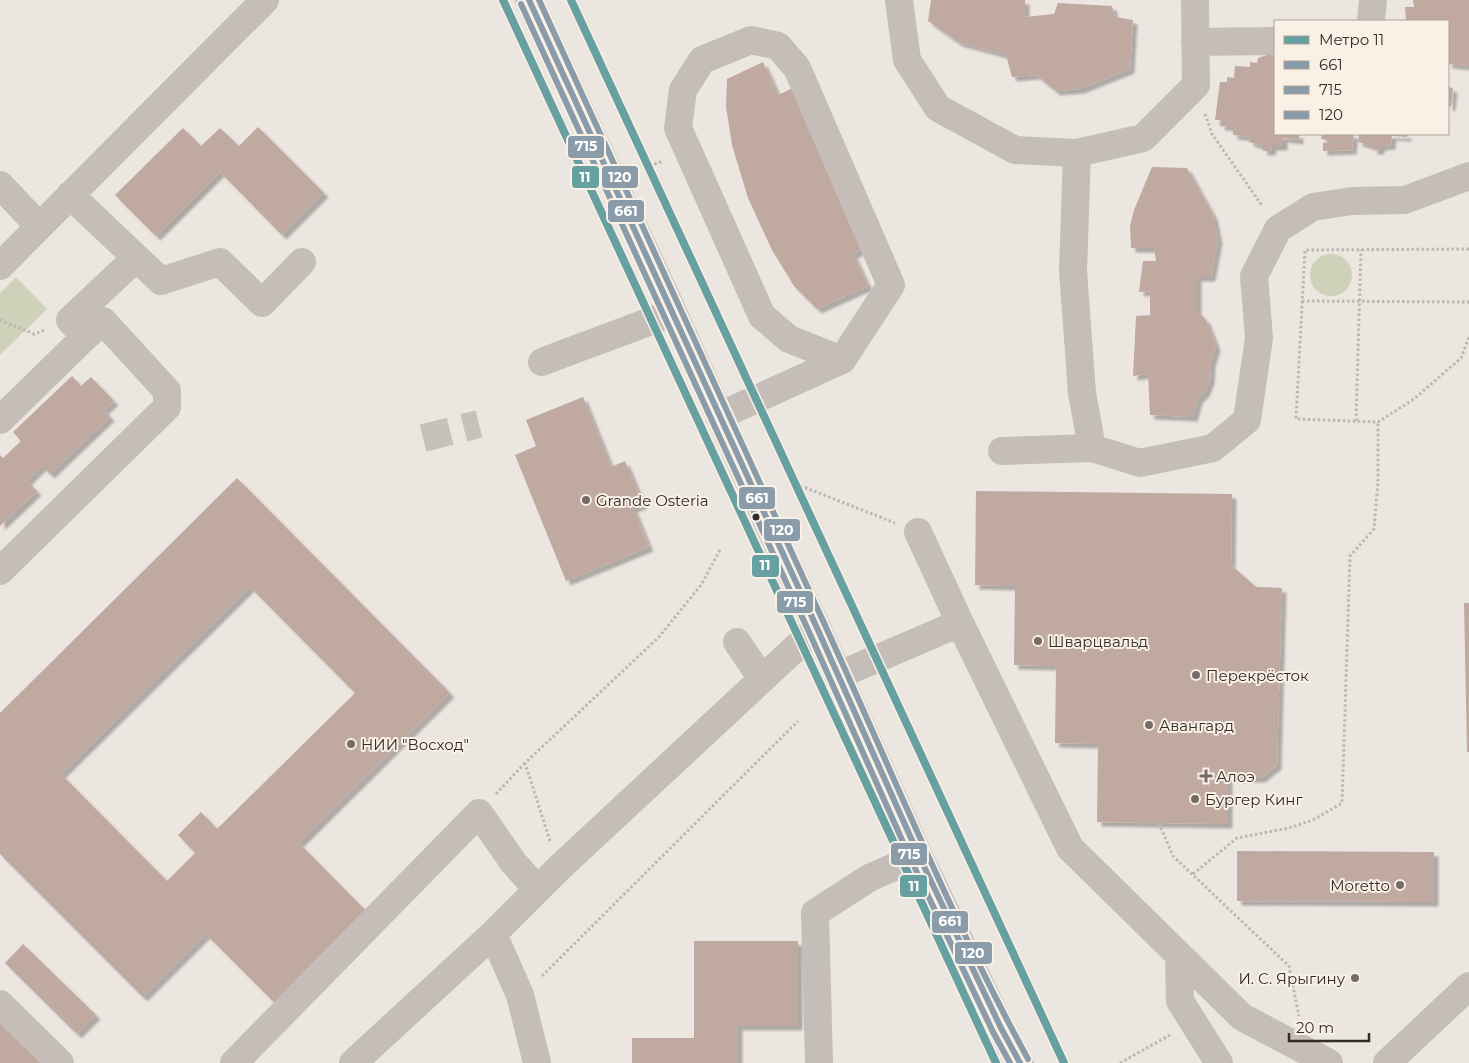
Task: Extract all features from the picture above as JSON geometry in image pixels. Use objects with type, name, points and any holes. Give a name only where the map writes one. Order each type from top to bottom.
[{"type":"street","points":[[0,266],[265,0]]},
{"type":"street","points":[[529,0],[817,628],[919,856],[1001,1028],[1020,1063]]},
{"type":"street","points":[[899,0],[907,60],[938,108],[1015,150],[1077,153],[1143,138],[1196,85],[1195,0]]},
{"type":"street","points":[[1371,20],[1373,0]]},
{"type":"street","points":[[719,416],[842,360],[891,285],[798,68],[778,46],[751,40],[702,60],[683,90],[678,128],[762,316],[789,339],[842,360]]},
{"type":"street","points":[[1195,42],[1274,40]]},
{"type":"street","points":[[1077,153],[1073,271],[1082,393],[1092,448]]},
{"type":"street","points":[[1002,451],[1092,448],[1140,463],[1213,448],[1247,420],[1259,338],[1254,276],[1278,230],[1313,207],[1352,201],[1405,200],[1469,176]]},
{"type":"street","points":[[0,185],[39,226]]},
{"type":"street","points":[[70,195],[160,282],[220,262],[262,303],[302,262]]},
{"type":"street","points":[[0,420],[136,258]]},
{"type":"street","points":[[542,362],[673,312]]},
{"type":"street","points":[[0,571],[167,407],[167,391],[103,321],[78,329]]},
{"type":"street","points":[[918,532],[960,623],[1070,848],[1242,1017],[1318,1057]]},
{"type":"street","points":[[838,675],[960,623]]},
{"type":"street","points":[[353,1063],[493,934],[558,868],[817,628]]},
{"type":"street","points":[[737,642],[762,679]]},
{"type":"street","points":[[234,1063],[478,813],[536,889]]},
{"type":"street","points":[[820,1063],[816,913],[870,878],[919,856]]},
{"type":"street","points":[[493,934],[520,994],[537,1063]]},
{"type":"street","points":[[1179,956],[1180,1001],[1219,1063]]},
{"type":"street","points":[[1387,1063],[1469,986]]},
{"type":"street","points":[[0,1004],[60,1063]]},
{"type":"path","points":[[1196,85],[1212,134],[1278,230]]},
{"type":"path","points":[[1469,249],[1305,250],[1296,419],[1378,422],[1414,398],[1461,358],[1469,337]]},
{"type":"path","points":[[1356,421],[1362,250]]},
{"type":"path","points":[[1302,301],[1469,302]]},
{"type":"path","points":[[0,320],[34,334],[78,329]]},
{"type":"path","points":[[1193,874],[1237,838],[1289,828],[1313,820],[1342,803],[1350,556],[1374,529],[1378,482],[1378,422]]},
{"type":"path","points":[[791,482],[918,532]]},
{"type":"path","points":[[478,813],[525,763],[659,637],[701,585],[721,548]]},
{"type":"path","points":[[520,994],[538,980],[798,721]]},
{"type":"path","points":[[525,763],[558,868]]},
{"type":"path","points":[[1159,823],[1173,856],[1289,966],[1318,1057]]},
{"type":"path","points":[[1120,1063],[1193,1022]]},
{"type":"green space","points":[[1335,254],[1343,257],[1349,263],[1352,275],[1349,287],[1343,293],[1327,296],[1319,293],[1313,287],[1310,271],[1313,263],[1319,257]]},
{"type":"green space","points":[[16,277],[47,309],[0,355],[0,293]]},
{"type":"building","points":[[931,0],[1025,0],[1025,17],[1054,14],[1058,3],[1112,6],[1115,17],[1133,20],[1130,69],[1080,89],[1056,91],[1036,75],[1012,77],[1006,55],[958,42],[928,21]]},
{"type":"building","points":[[1413,0],[1469,0],[1469,66],[1449,64],[1449,20],[1406,20],[1405,7],[1414,7]]},
{"type":"building","points":[[1274,55],[1274,135],[1299,135],[1299,140],[1283,138],[1283,146],[1272,146],[1271,151],[1263,151],[1263,146],[1249,142],[1250,137],[1233,135],[1233,127],[1220,126],[1221,120],[1215,120],[1220,82],[1227,82],[1227,77],[1234,78],[1235,66],[1250,67],[1250,62],[1257,63],[1258,58]]},
{"type":"building","points":[[763,62],[778,95],[795,87],[867,247],[853,254],[868,286],[817,309],[794,286],[772,250],[748,198],[732,145],[726,107],[727,79]]},
{"type":"building","points":[[1449,87],[1453,88],[1451,107],[1449,106]]},
{"type":"building","points":[[258,127],[324,193],[282,235],[220,172],[156,236],[115,195],[183,128],[201,146],[220,128],[239,146]]},
{"type":"building","points":[[1322,135],[1354,135],[1352,150],[1323,151],[1323,143],[1344,143],[1321,139]]},
{"type":"building","points":[[1359,135],[1407,135],[1407,137],[1392,136],[1391,145],[1380,146],[1380,150],[1373,150],[1373,146],[1358,142]]},
{"type":"building","points":[[1152,167],[1187,168],[1213,215],[1218,239],[1211,277],[1197,277],[1197,311],[1206,320],[1216,346],[1211,363],[1210,380],[1205,392],[1198,399],[1193,417],[1150,415],[1148,374],[1133,376],[1136,316],[1150,315],[1150,291],[1139,292],[1143,261],[1156,261],[1154,248],[1131,248],[1130,226],[1134,210]]},
{"type":"building","points":[[72,376],[81,386],[91,377],[114,401],[104,410],[110,417],[50,474],[42,466],[27,481],[37,491],[0,526],[0,455],[3,458],[21,441],[13,432]]},
{"type":"building","points":[[583,397],[611,467],[625,461],[643,504],[633,508],[649,547],[566,581],[515,455],[536,446],[526,420]]},
{"type":"building","name":"НИИ \"Восход\"","points":[[237,478],[450,693],[299,843],[367,912],[275,1003],[206,934],[143,997],[0,854],[0,713]],"holes":[[[250,587],[355,693],[217,829],[201,812],[178,835],[195,853],[167,881],[61,774]]]},
{"type":"building","points":[[976,491],[1232,494],[1231,565],[1256,587],[1282,588],[1277,765],[1261,778],[1228,778],[1228,824],[1097,822],[1098,744],[1055,743],[1056,666],[1014,665],[1015,586],[975,585]]},
{"type":"building","points":[[1464,603],[1469,603],[1469,752],[1467,752]]},
{"type":"building","points":[[1237,851],[1434,852],[1434,902],[1237,901]]},
{"type":"building","points":[[694,941],[798,941],[798,1026],[738,1026],[738,1063],[632,1063],[632,1038],[694,1038]]},
{"type":"building","points":[[23,944],[96,1015],[77,1034],[5,963]]},
{"type":"building","points":[[0,1021],[43,1063],[0,1063]]},
{"type":"tunnel","points":[[423,438],[479,424]]},
{"type":"metro line","name":"11","points":[[503,0],[996,1063]]},
{"type":"metro line","name":"11","points":[[571,0],[1064,1063]]},
{"type":"transit line","name":"661","points":[[529,0],[817,628],[919,856],[1001,1028],[1020,1063]]},
{"type":"transit line","name":"120","points":[[539,0],[824,623],[947,898],[1028,1059]]},
{"type":"transit line","name":"715","points":[[521,4],[809,632],[911,860],[993,1032],[1010,1063]]},
{"type":"place","name":"Grande Osteria","points":[[586,500]]},
{"type":"place","name":"Шварцвальд","points":[[1038,641]]},
{"type":"place","name":"Перекрёсток","points":[[1196,675]]},
{"type":"place","name":"Авангард","points":[[1149,725]]},
{"type":"place","name":"НИИ \"Восход\"","points":[[351,744]]},
{"type":"place","name":"Алоэ","points":[[1206,776]]},
{"type":"place","name":"Бургер Кинг","points":[[1195,799]]},
{"type":"place","name":"Moretto","points":[[1400,885]]},
{"type":"place","name":"И. С. Ярыгину","points":[[1355,978]]}]
